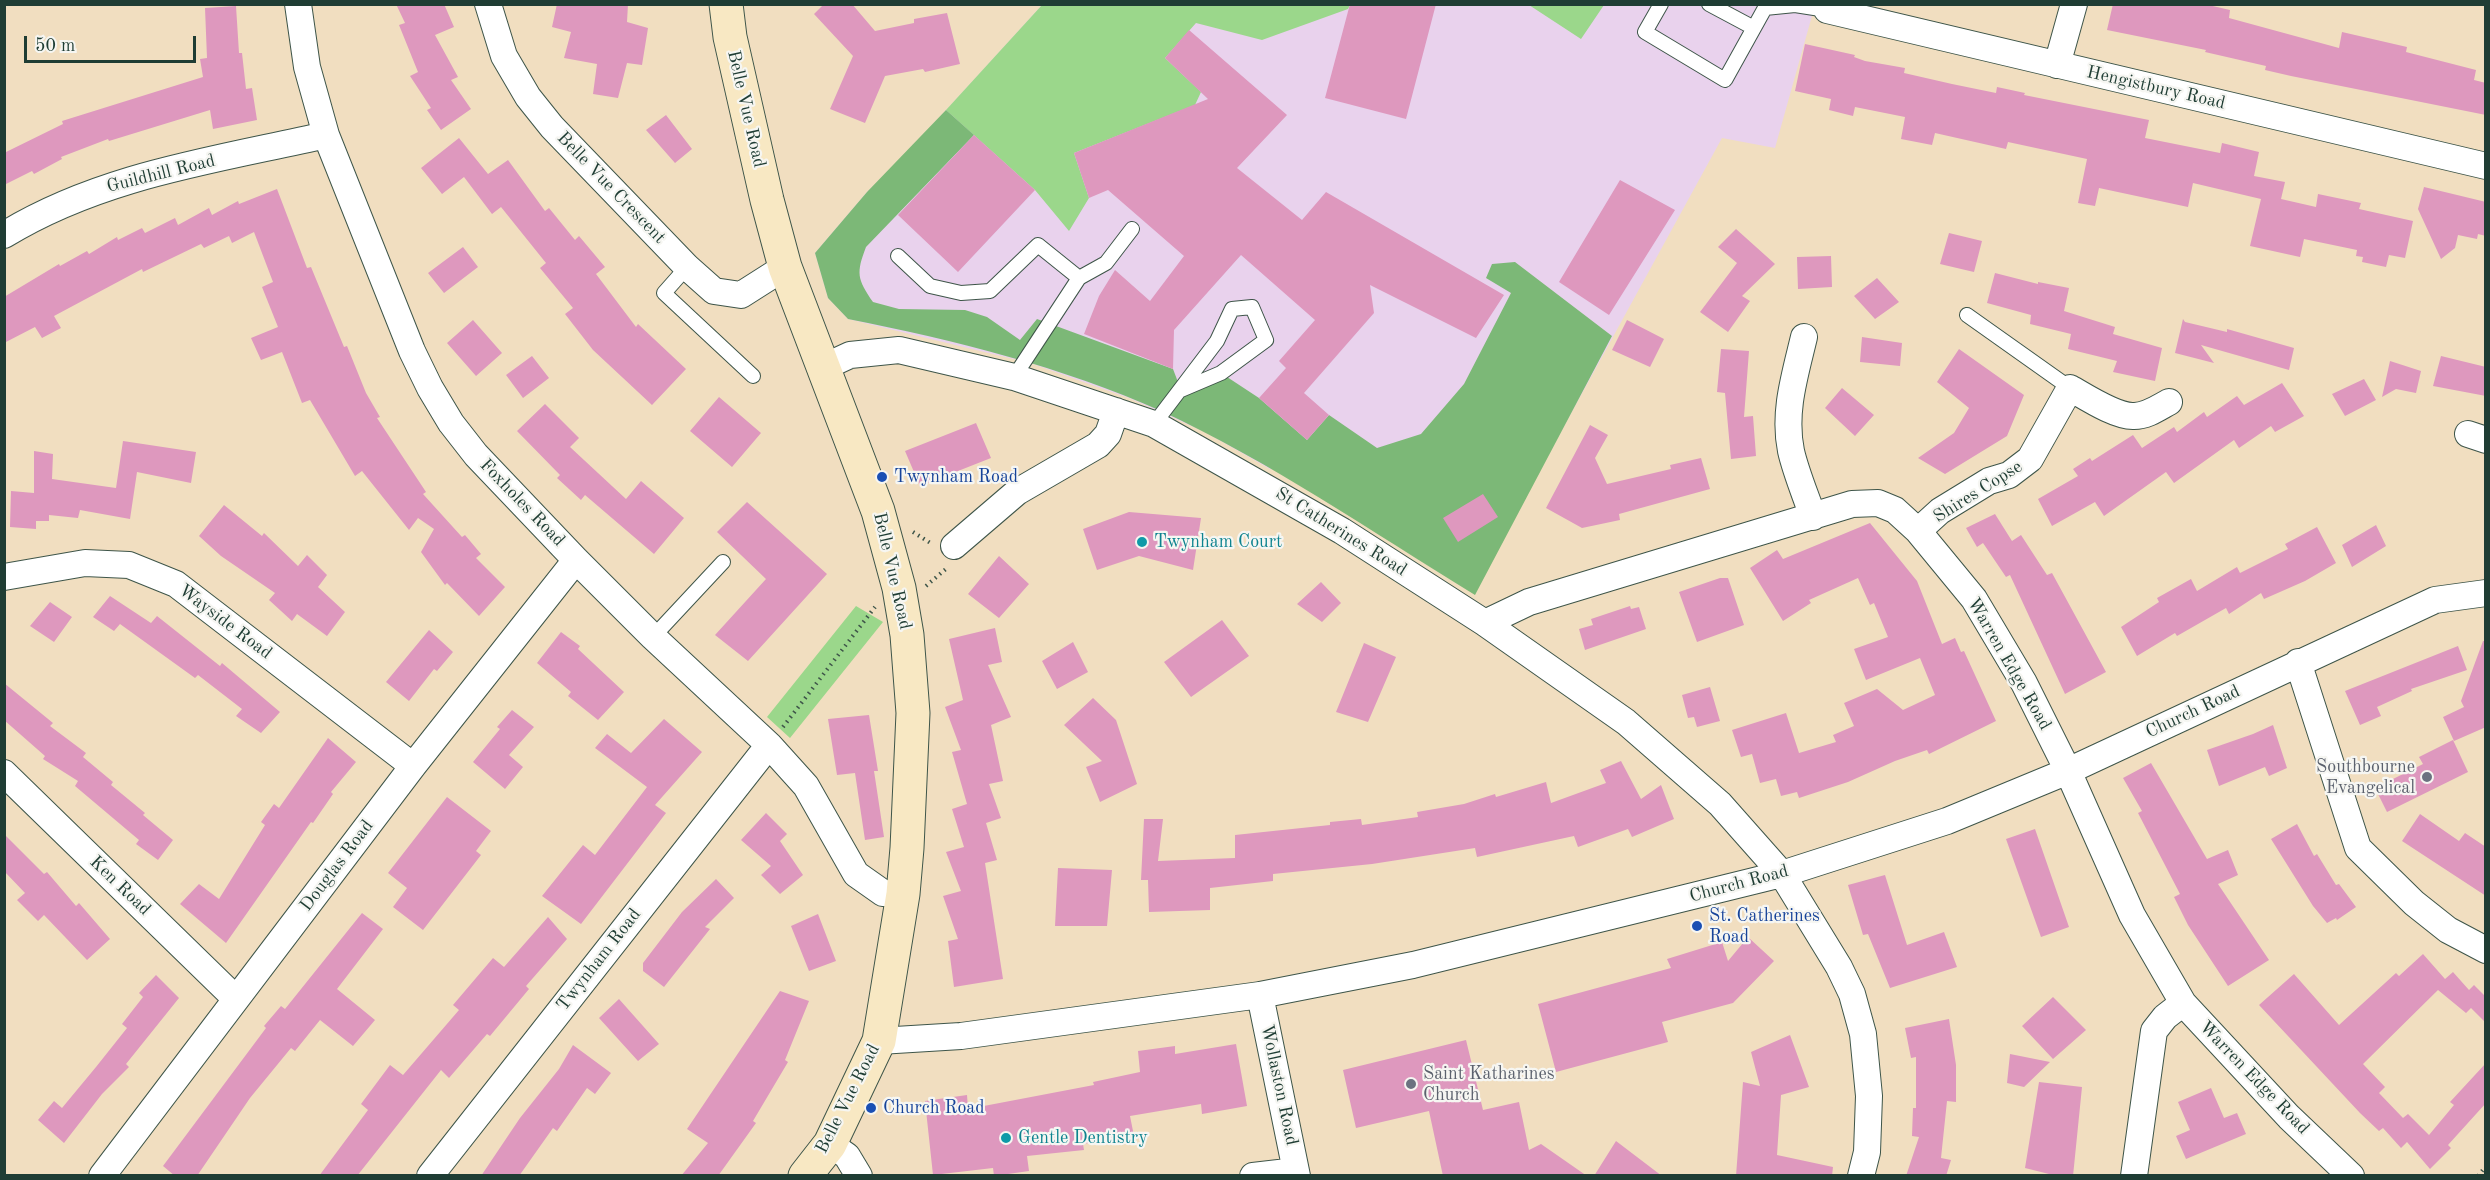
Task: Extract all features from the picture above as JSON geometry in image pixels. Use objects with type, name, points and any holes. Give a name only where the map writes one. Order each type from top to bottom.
[{"type":"main road","name":"Belle Vue Road","points":[[726,4],[732,49],[785,267],[878,511],[908,635],[913,713],[903,894],[879,1041],[830,1144],[805,1176]]},
{"type":"street","name":"Foxholes Road","points":[[298,4],[308,67],[326,135],[379,273],[429,388],[476,455],[576,560],[653,637],[769,746],[806,786],[856,874],[883,893],[903,894]]},
{"type":"street","name":"Belle Vue Crescent","points":[[488,4],[504,56],[528,97],[552,127],[687,267],[714,291],[741,295],[785,267]]},
{"type":"street","points":[[2057,65],[2074,4]]},
{"type":"street","name":"Hengistbury Road","points":[[1827,10],[2486,166]]},
{"type":"street","name":"Guildhill Road","points":[[4,235],[34,217],[122,181],[326,135]]},
{"type":"street","points":[[1804,337],[1788,411],[1789,434],[1791,453],[1813,517]]},
{"type":"street","name":"St Catherines Road","points":[[824,367],[850,355],[899,350],[1014,377],[1154,424],[1342,531],[1485,623],[1626,722],[1670,757],[1720,804],[1782,874],[1839,966],[1852,994],[1863,1034],[1869,1096],[1867,1152],[1861,1176]]},
{"type":"street","points":[[2070,388],[2101,406],[2133,417],[2148,413],[2169,402]]},
{"type":"street","name":"Shires Copse","points":[[1918,531],[1940,511],[1989,481],[2014,472],[2030,459],[2070,388]]},
{"type":"street","points":[[954,546],[1017,492],[1098,445],[1108,434],[1116,411]]},
{"type":"street","name":"Warren Edge Road","points":[[1485,623],[1529,602],[1852,504],[1878,503],[1895,510],[1918,531],[1974,599],[2025,683],[2068,771],[2132,915],[2182,1004],[2289,1117],[2351,1176]]},
{"type":"street","name":"Douglas Road","points":[[102,1176],[413,766],[576,560]]},
{"type":"street","name":"Wayside Road","points":[[4,577],[85,563],[129,565],[176,584],[413,766]]},
{"type":"street","name":"Church Road","points":[[879,1041],[961,1036],[1260,995],[1413,965],[1782,874],[1947,821],[2068,771],[2435,600],[2486,592]]},
{"type":"street","points":[[2298,662],[2358,848],[2414,903],[2448,930],[2486,950]]},
{"type":"street","name":"Twynham Road","points":[[430,1176],[769,746]]},
{"type":"street","name":"Ken Road","points":[[4,773],[236,999]]},
{"type":"street","name":"Wollaston Road","points":[[1260,995],[1297,1173]]},
{"type":"street","points":[[2134,1176],[2154,1031],[2165,1017],[2182,1004]]},
{"type":"street","points":[[830,1144],[847,1156],[859,1176]]},
{"type":"street","points":[[1253,1176],[1297,1173]]},
{"type":"lane","points":[[1661,4],[1645,32],[1725,80],[1765,8],[1795,5],[1827,10]]},
{"type":"lane","points":[[1709,4],[1754,28]]},
{"type":"lane","points":[[1014,377],[1079,278],[1106,263],[1132,230]]},
{"type":"lane","points":[[898,256],[930,286],[961,293],[990,291],[1038,245],[1079,278]]},
{"type":"lane","points":[[687,267],[664,294],[753,376]]},
{"type":"lane","points":[[1154,424],[1217,341],[1232,309],[1252,307],[1266,340],[1221,373],[1181,390]]},
{"type":"lane","points":[[1967,315],[2070,388]]},
{"type":"lane","points":[[653,637],[723,562]]},
{"type":"path","points":[[769,746],[876,606],[900,597],[955,561],[954,546],[943,550],[878,511]]},
{"type":"path","points":[[2478,1176],[2486,1166]]},
{"type":"shaded area","points":[[1042,5],[1815,5],[1775,148],[1722,138],[1529,490],[1270,469],[1205,432],[1129,398],[1030,363],[848,319],[828,298],[815,253],[867,192],[897,164]]},
{"type":"green space","points":[[1042,5],[1350,5],[1348,9],[1262,40],[1196,23],[1165,58],[1201,92],[1195,105],[1074,153],[1089,198],[1069,231],[1035,190],[946,110]]},
{"type":"green space","points":[[1529,5],[1604,5],[1581,39]]},
{"type":"green space","points":[[946,110],[974,135],[866,247],[860,276],[873,302],[899,309],[965,310],[987,317],[1020,340],[1037,319],[1173,369],[1181,390],[1221,373],[1259,398],[1307,440],[1329,415],[1377,448],[1421,434],[1464,384],[1511,293],[1486,278],[1492,264],[1515,262],[1612,336],[1475,595],[1282,475],[1161,411],[1086,381],[1008,356],[848,319],[828,298],[815,253],[867,192]]},
{"type":"green space","points":[[856,606],[883,622],[790,738],[767,717]]},
{"type":"building","points":[[396,4],[444,4],[454,27],[435,35],[458,77],[451,80],[471,109],[441,130],[427,110],[431,108],[410,76],[418,72],[399,25],[405,23]]},
{"type":"building","points":[[557,4],[628,4],[627,22],[648,28],[642,65],[627,63],[618,98],[593,94],[597,64],[564,58],[571,32],[552,27]]},
{"type":"building","points":[[824,4],[852,4],[875,31],[914,23],[914,19],[947,13],[960,64],[925,72],[923,69],[885,76],[865,123],[830,109],[853,56],[814,14]]},
{"type":"building","points":[[1350,4],[1436,4],[1406,119],[1325,98]]},
{"type":"building","points":[[2113,4],[2204,4],[2230,10],[2229,18],[2339,48],[2342,32],[2407,47],[2406,52],[2476,70],[2474,80],[2486,83],[2486,115],[2291,76],[2265,70],[2266,66],[2205,52],[2206,50],[2107,30]]},
{"type":"building","points":[[236,6],[239,53],[242,53],[246,89],[252,88],[257,120],[213,129],[210,110],[109,141],[108,139],[61,157],[62,159],[34,174],[32,171],[4,185],[4,153],[63,124],[62,121],[203,77],[200,59],[207,58],[205,8]]},
{"type":"building","points":[[1189,30],[1287,115],[1237,168],[1302,220],[1326,192],[1504,295],[1476,338],[1370,285],[1374,313],[1304,393],[1329,415],[1307,440],[1259,398],[1286,368],[1279,361],[1315,320],[1241,255],[1174,330],[1173,369],[1084,334],[1099,296],[1115,270],[1150,301],[1184,256],[1108,190],[1089,198],[1074,153],[1208,99],[1165,58]]},
{"type":"building","points":[[1805,44],[1855,55],[1854,57],[1865,61],[1905,68],[1904,73],[1952,84],[1996,93],[1997,87],[2025,93],[2024,95],[2149,120],[2145,138],[2220,153],[2222,143],[2259,152],[2254,176],[2285,182],[2281,199],[2316,207],[2318,194],[2361,203],[2359,209],[2413,221],[2405,258],[2389,255],[2386,267],[2362,262],[2363,257],[2356,256],[2357,250],[2304,239],[2300,257],[2250,246],[2261,199],[2193,183],[2188,207],[2099,188],[2095,206],[2078,203],[2087,159],[2008,142],[2006,149],[1935,133],[1932,145],[1901,139],[1905,117],[1855,107],[1853,116],[1829,110],[1831,99],[1795,91]]},
{"type":"building","points":[[666,115],[692,149],[675,163],[646,130]]},
{"type":"building","points":[[974,135],[1035,190],[958,272],[898,215]]},
{"type":"building","points":[[459,138],[488,174],[508,160],[545,211],[549,208],[575,240],[579,236],[605,267],[596,274],[636,327],[638,324],[686,369],[652,405],[593,350],[565,314],[573,308],[540,268],[546,263],[501,207],[492,214],[464,177],[442,194],[421,168]]},
{"type":"building","points":[[1620,180],[1675,210],[1609,315],[1559,282]]},
{"type":"building","points":[[2424,187],[2486,202],[2486,236],[2478,234],[2477,239],[2458,235],[2455,248],[2441,259],[2418,209]]},
{"type":"building","points":[[277,189],[307,268],[311,267],[344,347],[347,346],[366,393],[380,417],[377,418],[426,492],[423,494],[462,537],[465,535],[481,554],[476,558],[505,587],[479,616],[447,583],[445,585],[421,552],[434,529],[418,518],[409,530],[362,471],[355,476],[310,400],[302,403],[282,352],[261,360],[251,338],[278,327],[262,287],[273,282],[254,232],[232,243],[229,236],[204,248],[201,244],[143,272],[142,269],[54,316],[61,328],[42,338],[35,327],[4,343],[4,297],[59,264],[60,266],[87,251],[89,254],[117,237],[118,240],[142,228],[145,233],[175,218],[178,225],[209,208],[212,215],[238,201],[239,204]]},
{"type":"building","points":[[1736,229],[1775,264],[1742,296],[1750,301],[1728,332],[1700,312],[1737,263],[1718,247]]},
{"type":"building","points":[[1949,233],[1982,241],[1974,272],[1940,264]]},
{"type":"building","points":[[463,247],[478,267],[444,293],[428,273]]},
{"type":"building","points":[[1831,256],[1832,287],[1798,289],[1797,257]]},
{"type":"building","points":[[1995,273],[2038,284],[2038,282],[2069,288],[2064,311],[2115,327],[2113,334],[2162,348],[2155,381],[2113,372],[2117,361],[2068,349],[2071,334],[2030,324],[2031,315],[1987,303]]},
{"type":"building","points":[[1877,278],[1899,302],[1875,319],[1854,296]]},
{"type":"building","points":[[2183,319],[2185,322],[2227,332],[2227,329],[2294,348],[2289,370],[2201,345],[2214,363],[2175,353]]},
{"type":"building","points":[[473,320],[502,353],[476,376],[447,343]]},
{"type":"building","points":[[1627,320],[1664,339],[1650,367],[1612,350]]},
{"type":"building","points":[[1862,337],[1902,343],[1900,366],[1860,362]]},
{"type":"building","points":[[1721,349],[1749,351],[1744,417],[1753,416],[1756,456],[1731,459],[1725,393],[1717,392]]},
{"type":"building","points":[[1959,349],[2024,395],[2007,436],[1945,474],[1918,458],[1954,433],[1969,408],[1937,382]]},
{"type":"building","points":[[532,356],[549,378],[523,398],[506,375]]},
{"type":"building","points":[[2441,356],[2486,367],[2486,396],[2433,386]]},
{"type":"building","points":[[2390,361],[2421,371],[2416,393],[2396,389],[2382,397]]},
{"type":"building","points":[[2364,379],[2376,400],[2345,416],[2332,394]]},
{"type":"building","points":[[2282,383],[2304,416],[2275,432],[2271,426],[2239,448],[2234,440],[2174,483],[2166,472],[2104,516],[2095,502],[2052,526],[2038,499],[2078,476],[2073,469],[2090,458],[2092,461],[2133,435],[2142,448],[2174,427],[2177,432],[2204,412],[2207,417],[2237,396],[2244,405]]},
{"type":"building","points":[[1842,388],[1874,415],[1855,436],[1825,408]]},
{"type":"building","points":[[719,397],[761,433],[732,467],[690,431]]},
{"type":"building","points":[[545,404],[579,438],[570,447],[626,499],[641,481],[684,518],[654,554],[585,495],[581,500],[557,478],[560,475],[517,431]]},
{"type":"building","points":[[976,423],[991,458],[920,486],[905,451]]},
{"type":"building","points":[[1590,425],[1608,435],[1595,458],[1607,484],[1671,469],[1670,465],[1701,458],[1710,489],[1619,514],[1620,520],[1582,528],[1546,508]]},
{"type":"building","points":[[123,441],[196,452],[191,483],[137,472],[130,519],[80,510],[78,518],[49,515],[49,521],[36,521],[36,529],[10,527],[11,491],[34,493],[34,451],[53,454],[52,479],[116,488]]},
{"type":"building","points":[[1483,494],[1498,517],[1458,542],[1443,518]]},
{"type":"building","points":[[747,502],[827,574],[748,661],[715,635],[766,579],[717,532]]},
{"type":"building","points":[[224,505],[262,536],[264,533],[298,566],[307,555],[327,575],[318,587],[345,612],[327,636],[297,614],[292,621],[269,600],[275,593],[221,556],[199,536]]},
{"type":"building","name":"Twynham Court","points":[[1129,512],[1201,518],[1193,570],[1139,556],[1097,570],[1083,529]]},
{"type":"building","points":[[1995,514],[2012,541],[2021,535],[2047,575],[2052,573],[2106,672],[2065,694],[2010,575],[2006,577],[1983,543],[1977,547],[1966,528]]},
{"type":"building","points":[[1870,523],[1917,581],[1942,644],[1955,638],[1961,652],[1964,651],[1996,721],[1929,754],[1927,750],[1895,761],[1848,782],[1799,798],[1797,792],[1781,796],[1776,779],[1760,783],[1752,754],[1741,757],[1732,730],[1786,713],[1799,753],[1836,742],[1833,735],[1854,726],[1844,703],[1877,689],[1903,710],[1935,695],[1920,658],[1866,680],[1854,649],[1888,637],[1874,603],[1870,605],[1858,578],[1809,600],[1811,603],[1783,621],[1750,568],[1777,550],[1783,559]]},
{"type":"building","points":[[2376,525],[2386,546],[2352,567],[2342,545]]},
{"type":"building","points":[[2317,527],[2336,563],[2305,581],[2264,599],[2261,593],[2229,614],[2226,608],[2177,636],[2175,633],[2137,656],[2121,627],[2159,602],[2157,598],[2191,579],[2197,591],[2237,567],[2240,573],[2288,549],[2285,544]]},
{"type":"building","points":[[999,556],[1029,584],[999,618],[968,594]]},
{"type":"building","points":[[1720,578],[1728,578],[1744,625],[1697,642],[1679,592]]},
{"type":"building","points":[[1321,582],[1341,603],[1322,622],[1297,604]]},
{"type":"building","points":[[110,596],[151,623],[157,616],[220,666],[222,663],[280,712],[261,733],[236,716],[242,709],[198,675],[195,678],[120,624],[114,631],[93,617]]},
{"type":"building","points":[[50,602],[72,617],[54,642],[30,626]]},
{"type":"building","points":[[1630,606],[1631,609],[1639,607],[1646,629],[1585,650],[1579,629],[1593,625],[1591,619]]},
{"type":"building","points":[[1222,620],[1249,656],[1191,697],[1164,662]]},
{"type":"building","points":[[995,628],[1002,662],[988,665],[1011,717],[991,725],[1003,781],[989,784],[1001,818],[986,823],[997,860],[985,863],[1003,979],[954,987],[948,941],[958,939],[943,896],[961,891],[946,852],[964,847],[952,809],[967,804],[952,752],[961,750],[945,707],[963,700],[949,639]]},
{"type":"building","points":[[429,630],[453,652],[437,671],[434,669],[409,701],[386,682]]},
{"type":"building","points":[[561,632],[580,646],[578,649],[624,692],[598,720],[568,696],[571,692],[537,663]]},
{"type":"building","points":[[2483,641],[2486,641],[2486,727],[2454,741],[2443,717],[2464,707],[2461,701]]},
{"type":"building","points":[[1073,642],[1088,672],[1057,689],[1042,661]]},
{"type":"building","points":[[1364,643],[1396,657],[1368,722],[1336,712]]},
{"type":"building","points":[[2458,646],[2467,670],[2411,689],[2412,691],[2377,707],[2381,716],[2360,725],[2345,691]]},
{"type":"building","points":[[4,683],[53,723],[50,726],[86,753],[83,757],[113,782],[111,785],[173,840],[158,860],[136,844],[139,840],[75,786],[78,781],[43,759],[45,756],[4,720]]},
{"type":"building","points":[[1710,687],[1720,721],[1697,727],[1694,717],[1688,718],[1682,695]]},
{"type":"building","points":[[1093,698],[1116,720],[1137,784],[1100,802],[1086,767],[1102,761],[1064,725]]},
{"type":"building","points":[[512,710],[534,727],[509,755],[523,767],[505,789],[473,762],[500,729],[497,727]]},
{"type":"building","points":[[869,715],[878,771],[874,771],[884,837],[865,840],[855,773],[837,775],[828,719]]},
{"type":"building","points":[[664,719],[702,752],[655,805],[666,813],[581,924],[542,896],[583,845],[595,855],[647,787],[595,748],[607,734],[631,753]]},
{"type":"building","points":[[2273,725],[2287,768],[2269,776],[2265,767],[2219,786],[2207,750]]},
{"type":"building","points":[[328,738],[356,762],[331,792],[333,794],[313,823],[311,822],[226,943],[180,904],[199,884],[219,899],[265,825],[261,822],[274,804],[279,808]]},
{"type":"building","name":"Southbourne Evangelical","points":[[2453,740],[2468,772],[2387,812],[2375,788],[2423,764],[2419,757]]},
{"type":"building","points":[[1621,761],[1641,799],[1661,785],[1674,819],[1632,837],[1628,829],[1578,847],[1574,836],[1477,857],[1475,848],[1372,864],[1273,874],[1273,881],[1210,888],[1210,910],[1149,912],[1148,880],[1141,880],[1144,819],[1163,819],[1158,861],[1235,858],[1235,835],[1330,825],[1330,822],[1361,819],[1362,825],[1418,817],[1417,812],[1464,804],[1495,794],[1496,797],[1546,782],[1551,803],[1606,783],[1600,770]]},
{"type":"building","points":[[2151,763],[2207,859],[2228,850],[2238,875],[2218,884],[2269,960],[2228,986],[2188,925],[2174,897],[2180,894],[2138,813],[2142,811],[2123,778]]},
{"type":"building","points":[[447,797],[491,831],[476,851],[481,855],[423,930],[393,907],[407,888],[388,873]]},
{"type":"building","points":[[766,813],[787,834],[780,841],[803,875],[780,894],[761,875],[771,866],[741,840]]},
{"type":"building","points":[[2420,814],[2459,841],[2465,833],[2486,847],[2486,896],[2402,841]]},
{"type":"building","points":[[2297,824],[2314,856],[2317,854],[2336,885],[2339,884],[2356,907],[2337,920],[2336,918],[2327,923],[2313,906],[2271,839]]},
{"type":"building","points":[[2035,829],[2069,927],[2041,937],[2006,839]]},
{"type":"building","points":[[4,834],[44,874],[47,872],[76,906],[79,903],[110,939],[87,960],[44,915],[38,921],[17,900],[25,893],[4,871]]},
{"type":"building","points":[[1058,868],[1112,870],[1107,926],[1055,926]]},
{"type":"building","points":[[1885,875],[1907,945],[1944,932],[1957,967],[1890,988],[1868,934],[1863,935],[1848,885]]},
{"type":"building","points":[[716,879],[734,898],[705,927],[710,929],[664,987],[643,971],[643,963],[682,912]]},
{"type":"building","points":[[362,913],[383,929],[337,989],[375,1020],[353,1046],[320,1020],[295,1051],[291,1048],[250,1098],[197,1176],[175,1176],[163,1166],[266,1028],[264,1026],[281,1006],[285,1009]]},
{"type":"building","points":[[818,914],[836,961],[809,971],[791,926]]},
{"type":"building","points":[[548,917],[567,939],[526,986],[529,989],[490,1036],[487,1034],[449,1078],[441,1070],[357,1176],[319,1176],[368,1110],[361,1104],[390,1065],[403,1075],[459,1010],[453,1005],[493,958],[504,967]]},
{"type":"building","points":[[1748,937],[1774,961],[1733,1003],[1662,1022],[1668,1042],[1556,1072],[1538,1004],[1671,968],[1667,959],[1722,942],[1728,961]]},
{"type":"building","points":[[2423,954],[2445,979],[2453,972],[2469,990],[2474,985],[2486,997],[2486,1023],[2471,1008],[2466,1013],[2438,990],[2363,1064],[2385,1087],[2379,1093],[2403,1118],[2408,1114],[2429,1135],[2454,1105],[2450,1102],[2486,1063],[2486,1103],[2448,1145],[2451,1148],[2430,1169],[2407,1142],[2401,1148],[2383,1128],[2379,1131],[2360,1113],[2259,1005],[2294,974],[2339,1025],[2396,973],[2399,976]]},
{"type":"building","points":[[156,975],[179,998],[126,1064],[129,1067],[102,1094],[64,1143],[38,1120],[54,1101],[62,1108],[96,1067],[127,1028],[122,1024],[143,997],[139,993]]},
{"type":"building","points":[[780,991],[809,1001],[785,1060],[788,1062],[753,1121],[756,1123],[718,1176],[681,1176],[708,1143],[687,1129]]},
{"type":"building","points":[[2053,997],[2086,1030],[2053,1059],[2022,1026]]},
{"type":"building","points":[[619,999],[659,1044],[638,1061],[599,1018]]},
{"type":"building","points":[[1949,1019],[1956,1065],[1956,1102],[1947,1101],[1941,1158],[1951,1160],[1946,1176],[1906,1176],[1919,1137],[1912,1136],[1913,1108],[1916,1108],[1916,1057],[1911,1058],[1905,1028]]},
{"type":"building","points":[[1790,1035],[1809,1087],[1781,1095],[1777,1155],[1833,1167],[1832,1176],[1736,1176],[1743,1082],[1760,1086],[1751,1052]]},
{"type":"building","points":[[1466,1040],[1483,1110],[1519,1102],[1529,1150],[1541,1144],[1587,1176],[1443,1176],[1429,1111],[1356,1128],[1343,1070]]},
{"type":"building","points":[[1236,1044],[1247,1106],[1202,1114],[1201,1104],[1130,1116],[1134,1136],[1083,1144],[1084,1150],[1027,1156],[1029,1171],[994,1176],[993,1168],[933,1175],[925,1101],[967,1095],[968,1109],[1094,1085],[1093,1082],[1140,1072],[1138,1051],[1175,1046],[1175,1054]]},
{"type":"building","points":[[573,1045],[611,1073],[595,1094],[587,1088],[557,1131],[553,1128],[519,1176],[481,1176],[520,1118],[559,1069]]},
{"type":"building","points":[[2010,1054],[2050,1062],[2024,1087],[2007,1083]]},
{"type":"building","points":[[2039,1082],[2082,1087],[2073,1176],[2057,1176],[2025,1168]]},
{"type":"building","points":[[2211,1088],[2224,1118],[2237,1113],[2246,1134],[2186,1159],[2176,1136],[2190,1130],[2178,1102]]},
{"type":"building","points":[[1616,1141],[1662,1176],[1594,1176]]},
{"type":"place","name":"Twynham Road","points":[[882,477]]},
{"type":"place","name":"Twynham Court","points":[[1142,542]]},
{"type":"place","name":"Southbourne Evangelical","points":[[2427,777]]},
{"type":"place","name":"St. Catherines Road","points":[[1697,926]]},
{"type":"place","name":"Saint Katharines Church","points":[[1411,1084]]},
{"type":"place","name":"Church Road","points":[[871,1108]]},
{"type":"place","name":"Gentle Dentistry","points":[[1006,1138]]}]
